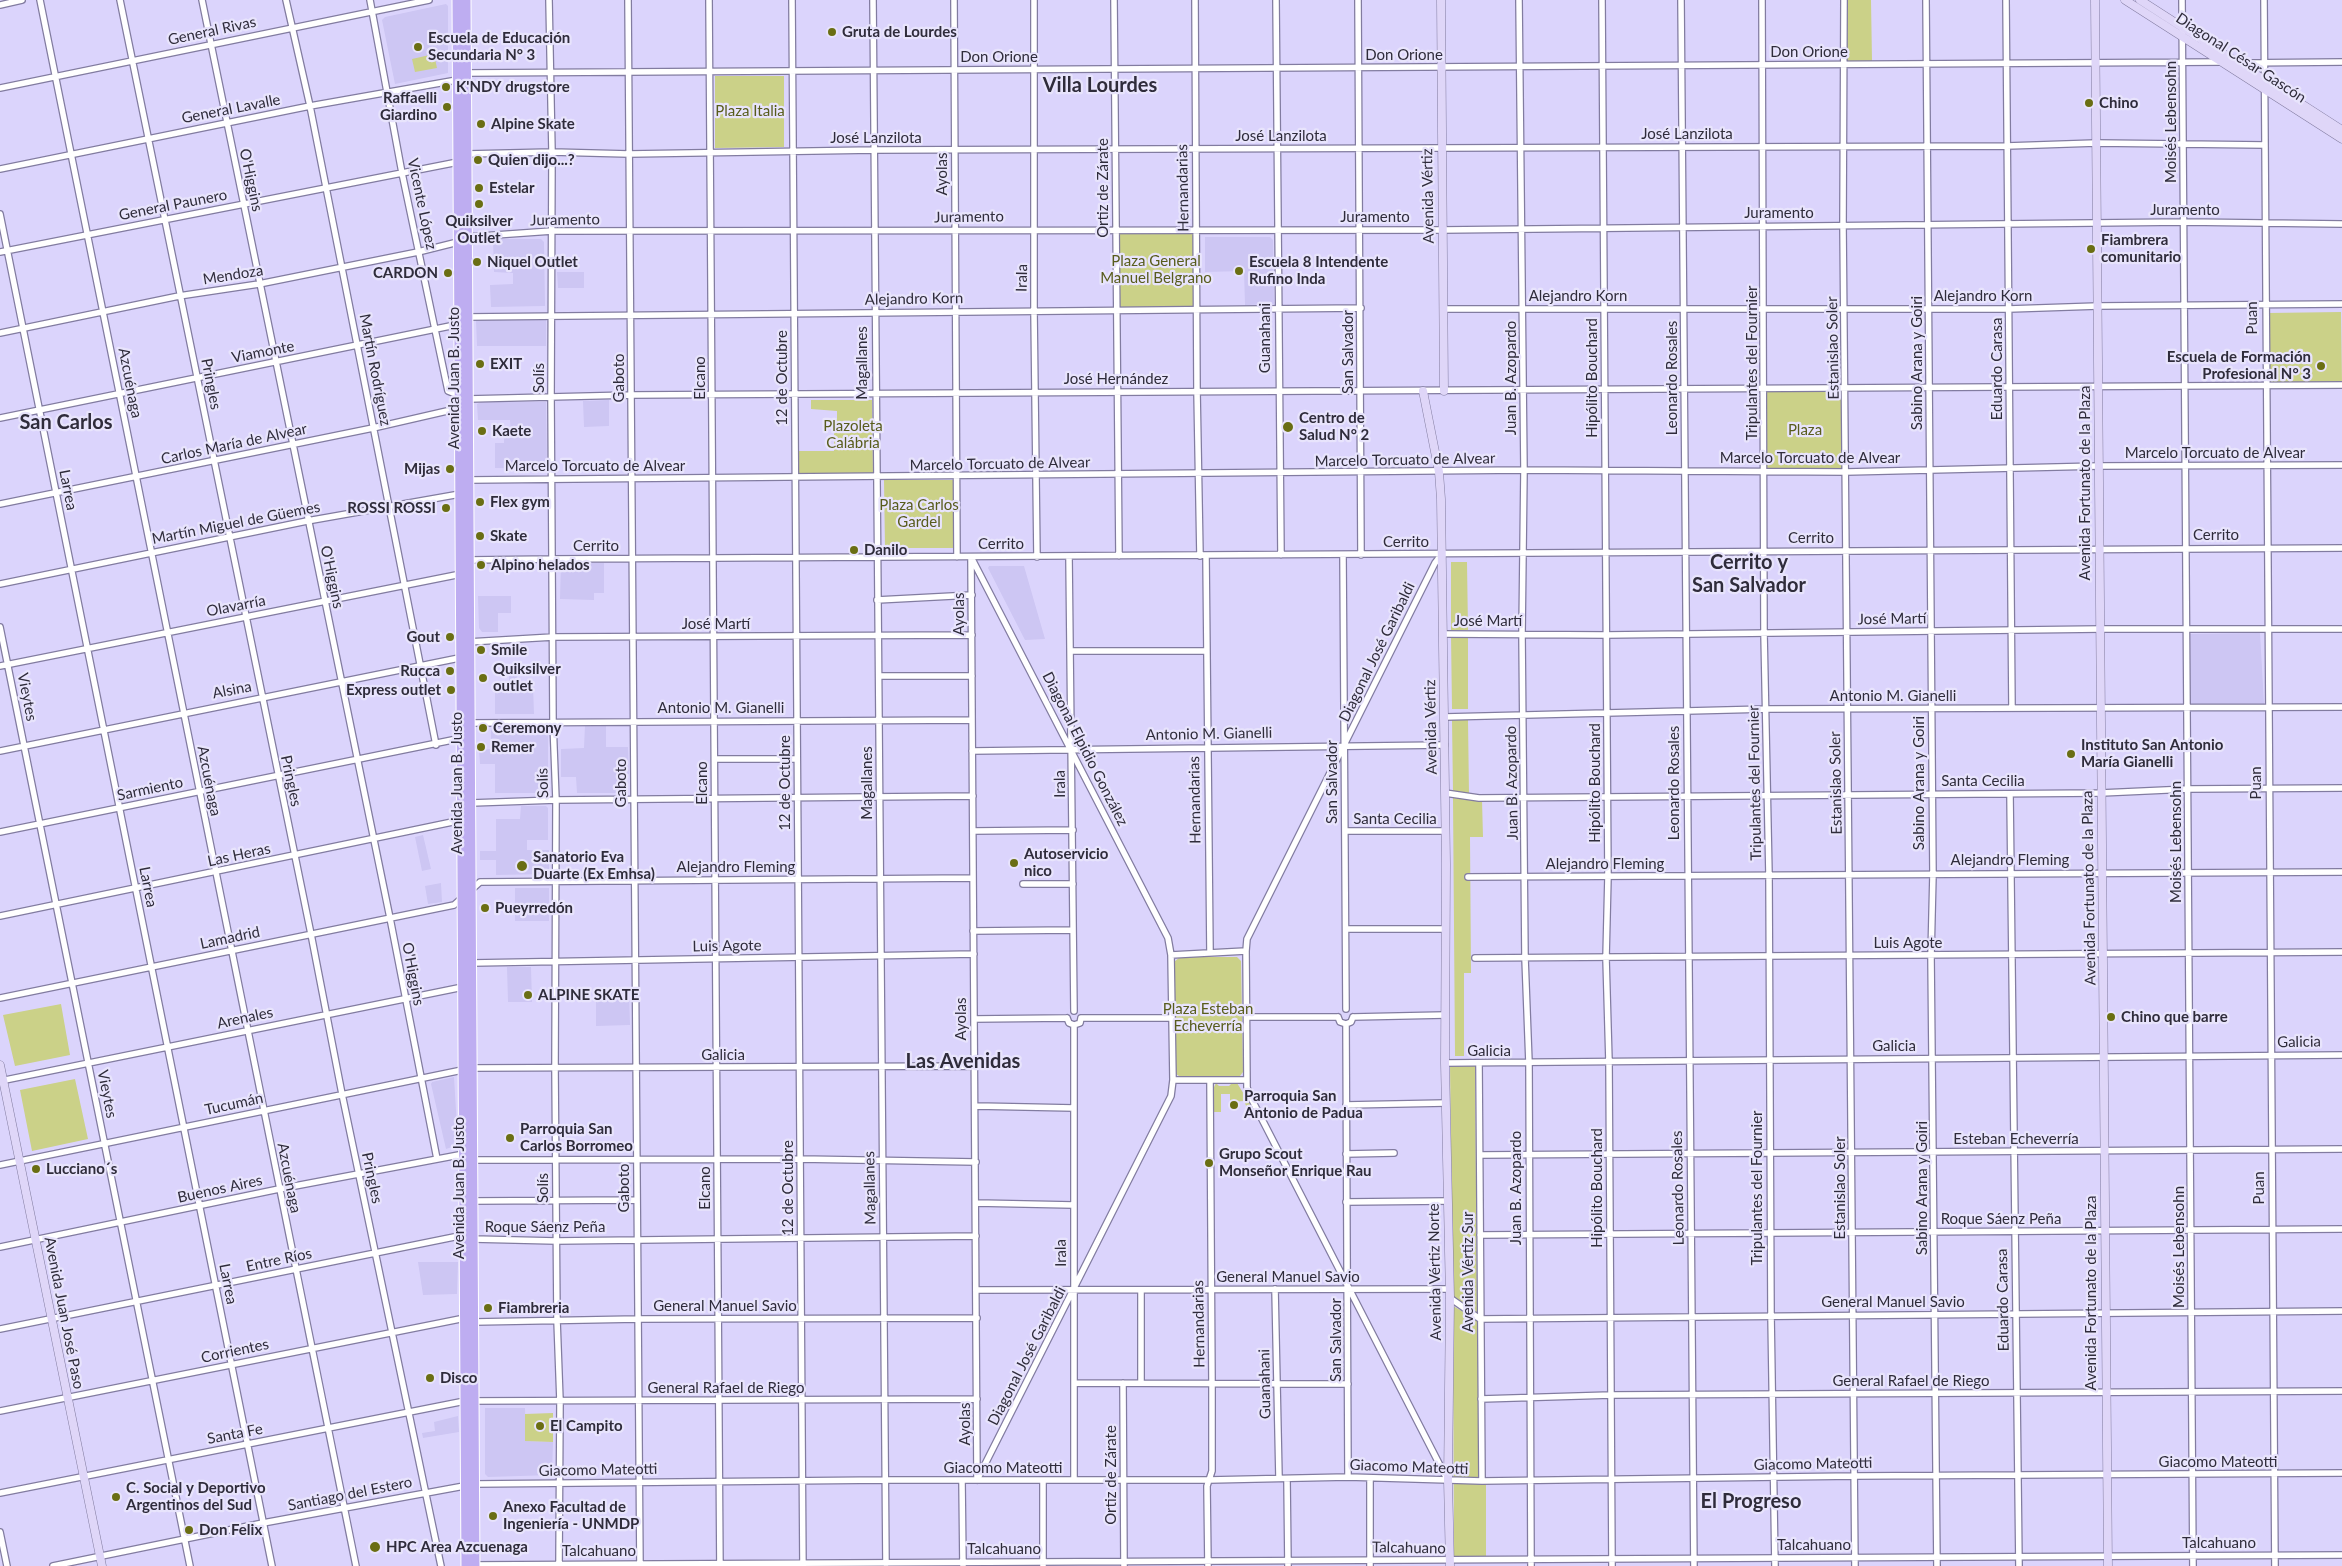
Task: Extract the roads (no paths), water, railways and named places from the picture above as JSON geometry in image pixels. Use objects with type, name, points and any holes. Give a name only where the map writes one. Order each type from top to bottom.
[{"type":"main road","name":"Avenida Juan B. Justo","points":[[457,0],[459,326],[469,480],[469,560],[461,740],[463,987],[473,1160],[474,1322],[470,1402],[471,1566]]},
{"type":"main road","name":"Avenida Juan B. Justo","points":[[465,642],[460,576],[459,409],[464,397],[468,316],[466,0]]},
{"type":"main road","name":"Avenida Vértiz","points":[[1440,0],[1442,230],[1445,309],[1444,391]]},
{"type":"main road","name":"Avenida Fortunato de la Plaza","points":[[2095,0],[2108,1566]]},
{"type":"main road","name":"Diagonal César Gascón","points":[[2125,0],[2342,139]]},
{"type":"main road","name":"Diagonal César Gascón","points":[[2140,0],[2342,130]]},
{"type":"main road","name":"Avenida Vértiz","points":[[1423,392],[1439,472],[1442,554],[1445,717],[1445,1063]]},
{"type":"main road","name":"Avenida Juan B. Justo","points":[[465,657],[470,722],[471,890],[476,963],[464,1154],[465,1318],[470,1402]]},
{"type":"main road","name":"Avenida Vértiz Norte","points":[[1445,1063],[1450,1289],[1448,1480]]},
{"type":"main road","name":"Avenida Juan José Paso","points":[[0,1066],[102,1566]]},
{"type":"main road","points":[[1448,1480],[1450,1563]]},
{"type":"street","points":[[0,4],[22,0]]},
{"type":"street","name":"Azcuénaga","points":[[40,0],[54,77],[120,394],[215,872],[233,950],[247,1031],[356,1566]]},
{"type":"street","name":"Pringles","points":[[120,0],[342,1094],[441,1566]]},
{"type":"street","name":"O'Higgins","points":[[202,0],[356,760],[390,918],[437,1159]]},
{"type":"street","name":"Martín Rodríguez","points":[[286,0],[310,106],[436,745]]},
{"type":"street","name":"Vicente López","points":[[370,0],[402,173],[448,391],[464,397]]},
{"type":"street","name":"General Rivas","points":[[0,88],[429,0]]},
{"type":"street","name":"Solís","points":[[549,0],[552,152],[553,722],[557,881],[555,1068],[557,1320],[560,1401],[559,1565]]},
{"type":"street","name":"Gaboto","points":[[628,0],[640,1565]]},
{"type":"street","name":"Elcano","points":[[710,0],[720,1564]]},
{"type":"street","name":"12 de Octubre","points":[[792,0],[803,1564]]},
{"type":"street","name":"Magallanes","points":[[873,0],[880,798],[880,1067],[886,1564]]},
{"type":"street","name":"Ayolas","points":[[954,0],[957,557]]},
{"type":"street","name":"Irala","points":[[1034,0],[1034,311],[1037,557]]},
{"type":"street","name":"Ortiz de Zárate","points":[[1114,0],[1116,391],[1119,556]]},
{"type":"street","name":"Hernandarias","points":[[1195,0],[1196,391],[1206,651],[1210,953]]},
{"type":"street","name":"Guanahani","points":[[1276,0],[1278,474],[1281,555]]},
{"type":"street","name":"San Salvador","points":[[1358,0],[1361,555]]},
{"type":"street","name":"Juan B. Azopardo","points":[[1519,0],[1524,470],[1522,634],[1525,958],[1529,1063],[1528,1235],[1531,1564]]},
{"type":"street","name":"Hipólito Bouchard","points":[[1602,0],[1608,876],[1606,958],[1610,1154],[1612,1566]]},
{"type":"street","name":"Leonardo Rosales","points":[[1681,0],[1694,1566]]},
{"type":"street","name":"Tripulantes del Fournier","points":[[1762,0],[1766,550],[1764,633],[1767,709],[1770,956],[1772,1478],[1775,1566]]},
{"type":"street","name":"Estanislao Soler","points":[[1844,0],[1843,225],[1856,1566]]},
{"type":"street","name":"Sabino Arana y Goiri","points":[[1926,0],[1932,794],[1931,956],[1934,1058],[1937,1566]]},
{"type":"street","name":"Eduardo Carasa","points":[[2006,0],[2012,708]]},
{"type":"street","name":"Moisés Lebensohn","points":[[2182,0],[2184,63],[2193,1566]]},
{"type":"street","name":"Puan","points":[[2264,0],[2264,304],[2275,1566]]},
{"type":"street","name":"Don Orione","points":[[466,73],[2342,62]]},
{"type":"street","name":"General Lavalle","points":[[0,169],[310,106],[457,80],[466,73]]},
{"type":"street","name":"José Lanzilota","points":[[467,154],[552,152],[630,154],[874,150],[2007,146],[2096,143],[2265,145]]},
{"type":"street","points":[[458,162],[467,154]]},
{"type":"street","name":"General Paunero","points":[[0,252],[458,162]]},
{"type":"street","name":"Larrea","points":[[0,214],[272,1566]]},
{"type":"street","name":"Juramento","points":[[467,236],[552,231],[630,233],[1035,229],[1442,230],[2185,222],[2342,224]]},
{"type":"street","name":"Mendoza","points":[[0,333],[179,296],[259,284],[418,252],[458,242],[467,236]]},
{"type":"street","name":"Alejandro Korn","points":[[1445,309],[2009,309],[2098,306],[2342,304]]},
{"type":"street","name":"Alejandro Korn","points":[[468,316],[1361,308]]},
{"type":"street","points":[[459,326],[468,316]]},
{"type":"street","name":"Viamonte","points":[[0,418],[459,326]]},
{"type":"street","points":[[1846,388],[2342,384]]},
{"type":"street","name":"José Hernández","points":[[464,397],[956,392],[1361,390],[1423,392],[1846,388]]},
{"type":"street","name":"Carlos María de Alvear","points":[[0,504],[459,409]]},
{"type":"street","name":"Marcelo Torcuato de Alvear","points":[[469,480],[876,478],[1524,470],[1846,472],[2099,466],[2342,465]]},
{"type":"street","points":[[460,495],[469,480]]},
{"type":"street","name":"Martín Miguel de Güemes","points":[[0,584],[308,521],[460,495]]},
{"type":"street","name":"Cerrito","points":[[469,560],[1361,555],[1606,551],[2342,548]]},
{"type":"street","name":"Diagonal José Garibaldi","points":[[1246,951],[1247,939],[1435,563],[1442,554]]},
{"type":"street","name":"San Salvador","points":[[1343,555],[1346,1010]]},
{"type":"street","name":"Ayolas","points":[[971,557],[978,1480]]},
{"type":"street","name":"Diagonal Elpidio González","points":[[971,557],[1072,748],[1168,938],[1170,955]]},
{"type":"street","name":"Irala","points":[[1069,557],[1074,1011]]},
{"type":"street","points":[[460,576],[469,560]]},
{"type":"street","name":"Olavarría","points":[[0,666],[324,600],[460,576]]},
{"type":"street","points":[[877,600],[972,595]]},
{"type":"street","name":"Vieytes","points":[[0,627],[190,1566]]},
{"type":"street","name":"José Martí","points":[[1443,634],[1606,635],[2101,628],[2342,629]]},
{"type":"street","name":"José Martí","points":[[465,642],[553,637],[972,635]]},
{"type":"street","points":[[1070,651],[1206,651]]},
{"type":"street","name":"Alsina","points":[[0,751],[261,696],[465,657]]},
{"type":"street","points":[[879,676],[972,676]]},
{"type":"street","name":"Antonio M. Gianelli","points":[[1445,717],[1767,709],[2342,707]]},
{"type":"street","name":"Antonio M. Gianelli","points":[[470,722],[972,720]]},
{"type":"street","points":[[461,740],[470,722]]},
{"type":"street","name":"Sarmiento","points":[[0,832],[461,740]]},
{"type":"street","name":"Antonio M. Gianelli","points":[[972,751],[1207,746],[1445,745]]},
{"type":"street","points":[[715,759],[797,760]]},
{"type":"street","name":"Santa Cecilia","points":[[1445,794],[1480,798],[1524,798],[2102,793],[2188,789],[2342,788]]},
{"type":"street","name":"Eduardo Carasa","points":[[2010,794],[2019,1566]]},
{"type":"street","points":[[462,822],[471,803],[556,800],[973,796]]},
{"type":"street","name":"Las Heras","points":[[0,916],[462,822]]},
{"type":"street","points":[[973,832],[1073,830]]},
{"type":"street","name":"Santa Cecilia","points":[[1345,832],[1445,831]]},
{"type":"street","name":"Alejandro Fleming","points":[[1468,877],[2342,872]]},
{"type":"street","name":"Alejandro Fleming","points":[[471,890],[480,882],[973,878]]},
{"type":"street","points":[[1023,884],[1073,884]]},
{"type":"street","name":"Lamadrid","points":[[0,998],[454,905],[471,890]]},
{"type":"street","points":[[1346,929],[1446,929]]},
{"type":"street","points":[[973,931],[1073,930]]},
{"type":"street","points":[[1247,1080],[1173,1080],[1170,955],[1246,951],[1247,1080],[1249,1094],[1448,1480]]},
{"type":"street","name":"Luis Agote","points":[[1475,958],[2342,952]]},
{"type":"street","name":"Luis Agote","points":[[476,963],[974,954]]},
{"type":"street","points":[[463,987],[476,963]]},
{"type":"street","name":"Arenales","points":[[2,1081],[463,987]]},
{"type":"street","points":[[1338,1017],[1341,1011],[1346,1010],[1351,1012],[1353,1017]]},
{"type":"street","points":[[1074,1011],[1079,1013],[1081,1018],[1080,1023],[1074,1025],[1069,1023],[1067,1018],[1074,1011]]},
{"type":"street","points":[[1353,1017],[1445,1015]]},
{"type":"street","points":[[1247,1017],[1338,1017]]},
{"type":"street","points":[[1338,1017],[1340,1022],[1346,1024],[1351,1022],[1353,1017]]},
{"type":"street","points":[[974,1018],[1067,1018]]},
{"type":"street","points":[[1081,1018],[1172,1018]]},
{"type":"street","name":"San Salvador","points":[[1346,1024],[1346,1202],[1349,1289],[1348,1477]]},
{"type":"street","name":"Irala","points":[[1074,1025],[1074,1480]]},
{"type":"street","name":"Galicia","points":[[1445,1063],[2342,1055]]},
{"type":"street","name":"Avenida Vértiz Sur","points":[[1479,1063],[1482,1481]]},
{"type":"street","name":"Galicia","points":[[468,1069],[974,1066]]},
{"type":"street","name":"Tucumán","points":[[0,1165],[468,1069]]},
{"type":"street","name":"Diagonal José Garibaldi","points":[[978,1480],[1171,1096],[1173,1080]]},
{"type":"street","name":"Hernandarias","points":[[1208,1563],[1206,1486],[1212,1471],[1210,1080]]},
{"type":"street","points":[[1346,1105],[1446,1103]]},
{"type":"street","points":[[976,1106],[1074,1108]]},
{"type":"street","name":"Esteban Echeverría","points":[[1480,1155],[2342,1149]]},
{"type":"street","points":[[1346,1154],[1394,1153]]},
{"type":"street","points":[[464,1154],[473,1160],[718,1161],[800,1159],[976,1162]]},
{"type":"street","name":"Buenos Aires","points":[[0,1247],[279,1189],[464,1154]]},
{"type":"street","points":[[473,1201],[637,1200]]},
{"type":"street","points":[[1346,1202],[1448,1201]]},
{"type":"street","points":[[976,1203],[1073,1205]]},
{"type":"street","name":"Roque Sáenz Peña","points":[[1480,1235],[2342,1229]]},
{"type":"street","points":[[464,1235],[473,1239]]},
{"type":"street","name":"Entre Ríos","points":[[0,1329],[464,1235]]},
{"type":"street","name":"Roque Sáenz Peña","points":[[473,1239],[556,1241],[976,1236]]},
{"type":"street","name":"Guanahani","points":[[1275,1289],[1279,1478]]},
{"type":"street","name":"General Manuel Savio","points":[[977,1290],[1450,1289]]},
{"type":"street","points":[[1141,1291],[1141,1383]]},
{"type":"street","points":[[1450,1298],[1480,1319]]},
{"type":"street","name":"General Manuel Savio","points":[[1480,1319],[2342,1311]]},
{"type":"street","points":[[465,1318],[474,1322]]},
{"type":"street","name":"Corrientes","points":[[0,1411],[465,1318]]},
{"type":"street","name":"General Manuel Savio","points":[[474,1322],[638,1319],[977,1318]]},
{"type":"street","points":[[1074,1383],[1348,1384]]},
{"type":"street","name":"Ortiz de Zárate","points":[[1123,1383],[1124,1564]]},
{"type":"street","name":"General Rafael de Riego","points":[[1481,1399],[1692,1394],[2342,1391]]},
{"type":"street","name":"General Rafael de Riego","points":[[470,1402],[977,1399]]},
{"type":"street","name":"Santa Fe","points":[[0,1493],[409,1412],[470,1402]]},
{"type":"street","name":"Giacomo Mateotti","points":[[470,1484],[802,1480],[1209,1480],[1348,1477],[1482,1481],[1937,1475],[2342,1473]]},
{"type":"street","points":[[1287,1478],[1288,1563]]},
{"type":"street","points":[[1370,1478],[1370,1563]]},
{"type":"street","points":[[1043,1480],[1043,1564]]},
{"type":"street","points":[[962,1481],[963,1564]]},
{"type":"street","name":"Santiago del Estero","points":[[53,1566],[470,1484]]},
{"type":"street","points":[[0,1532],[7,1566]]},
{"type":"street","name":"Talcahuano","points":[[471,1566],[1208,1563],[1531,1564],[1612,1559],[1694,1558],[2342,1555]]},
{"type":"place","name":"Gruta de Lourdes","points":[[832,32]]},
{"type":"place","name":"Escuela de Educación Secundaria N° 3","points":[[418,47]]},
{"type":"place","name":"K'NDY drugstore","points":[[446,87]]},
{"type":"place","name":"Chino","points":[[2089,103]]},
{"type":"place","name":"Raffaelli Giardino","points":[[447,107]]},
{"type":"place","name":"Alpine Skate","points":[[481,124]]},
{"type":"place","name":"Quien dijo...?","points":[[478,160]]},
{"type":"place","name":"Estelar","points":[[479,188]]},
{"type":"place","name":"Quiksilver Outlet","points":[[479,204]]},
{"type":"place","name":"Fiambrera comunitario","points":[[2091,249]]},
{"type":"place","name":"Niquel Outlet","points":[[477,262]]},
{"type":"place","name":"Escuela 8 Intendente Rufino Inda","points":[[1239,271]]},
{"type":"place","name":"CARDON","points":[[448,273]]},
{"type":"place","name":"EXIT","points":[[480,364]]},
{"type":"place","name":"Escuela de Formación Profesional N° 3","points":[[2321,366]]},
{"type":"place","name":"Centro de Salud N° 2","points":[[1288,427]]},
{"type":"place","name":"Kaete","points":[[482,431]]},
{"type":"place","name":"Mijas","points":[[450,469]]},
{"type":"place","name":"Flex gym","points":[[480,502]]},
{"type":"place","name":"ROSSI ROSSI","points":[[446,508]]},
{"type":"place","name":"Skate","points":[[480,536]]},
{"type":"place","name":"Danilo","points":[[854,550]]},
{"type":"place","name":"Alpino helados","points":[[481,565]]},
{"type":"place","name":"Gout","points":[[450,637]]},
{"type":"place","name":"Smile","points":[[481,650]]},
{"type":"place","name":"Rucca","points":[[450,671]]},
{"type":"place","name":"Quiksilver outlet","points":[[483,678]]},
{"type":"place","name":"Express outlet","points":[[451,690]]},
{"type":"place","name":"Ceremony","points":[[483,728]]},
{"type":"place","name":"Remer","points":[[481,747]]},
{"type":"place","name":"Instituto San Antonio María Gianelli","points":[[2071,754]]},
{"type":"place","name":"Autoservicio nico","points":[[1014,863]]},
{"type":"place","name":"Sanatorio Eva Duarte (Ex Emhsa)","points":[[522,866]]},
{"type":"place","name":"Pueyrredón","points":[[485,908]]},
{"type":"place","name":"ALPINE SKATE","points":[[528,995]]},
{"type":"place","name":"Chino que barre","points":[[2111,1017]]},
{"type":"place","name":"Parroquia San Antonio de Padua","points":[[1234,1105]]},
{"type":"place","name":"Parroquia San Carlos Borromeo","points":[[510,1138]]},
{"type":"place","name":"Grupo Scout Monseñor Enrique Rau","points":[[1209,1163]]},
{"type":"place","name":"Lucciano´s","points":[[36,1169]]},
{"type":"place","name":"Fiambreria","points":[[488,1308]]},
{"type":"place","name":"Disco","points":[[430,1378]]},
{"type":"place","name":"El Campito","points":[[540,1426]]},
{"type":"place","name":"C. Social y Deportivo Argentinos del Sud","points":[[116,1497]]},
{"type":"place","name":"Anexo Facultad de Ingeniería - UNMDP","points":[[493,1516]]},
{"type":"place","name":"Don Felix","points":[[189,1530]]},
{"type":"place","name":"HPC Area Azcuenaga","points":[[375,1547]]},
{"type":"district","name":"Villa Lourdes","points":[[1100,86]]},
{"type":"district","name":"San Carlos","points":[[66,423]]},
{"type":"district","name":"Cerrito y San Salvador","points":[[1749,574]]},
{"type":"district","name":"Las Avenidas","points":[[963,1062]]},
{"type":"district","name":"El Progreso","points":[[1751,1502]]},
{"type":"park label","name":"Plaza Italia","points":[[750,111]]},
{"type":"park label","name":"Plaza General Manuel Belgrano","points":[[1156,270]]},
{"type":"park label","name":"Plaza","points":[[1805,430]]},
{"type":"park label","name":"Plazoleta Calábria","points":[[853,434]]},
{"type":"park label","name":"Plaza Carlos Gardel","points":[[919,514]]},
{"type":"park label","name":"Plaza Esteban Echeverría","points":[[1208,1018]]}]
